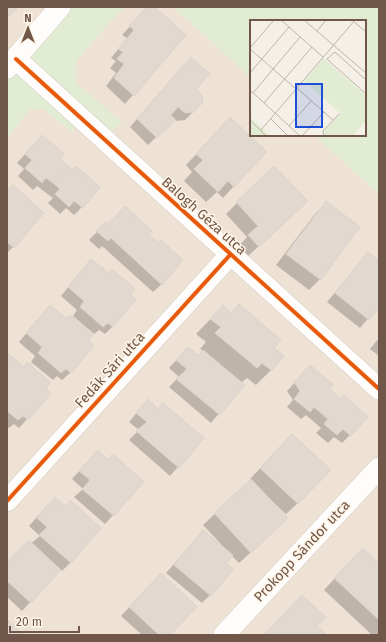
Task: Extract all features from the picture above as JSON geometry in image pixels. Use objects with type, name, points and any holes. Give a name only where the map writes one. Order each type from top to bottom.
[{"type":"street","points":[[11,64],[60,7]]},
{"type":"street","name":"Balogh Géza utca","points":[[11,64],[230,255],[379,389]]},
{"type":"street","name":"Fedák Sári utca","points":[[7,500],[230,255]]},
{"type":"street","name":"Prokopp Sándor utca","points":[[224,635],[379,468]]},
{"type":"shaded area","points":[[7,7],[379,7],[379,635],[7,635]]},
{"type":"green space","points":[[67,7],[124,7],[77,60],[76,83],[122,122],[111,132],[24,58]]},
{"type":"green space","points":[[173,7],[379,7],[379,194],[315,136],[366,136],[366,20],[250,20],[250,77]]},
{"type":"green space","points":[[16,68],[78,122],[72,133],[44,109],[30,110],[7,138],[7,78]]},
{"type":"building","points":[[7,7],[18,7],[7,18]]},
{"type":"building","points":[[147,7],[155,7],[186,35],[134,96],[114,78],[124,64],[117,59],[123,52],[118,49],[134,30],[129,26]]},
{"type":"building","points":[[191,57],[210,74],[196,89],[202,95],[203,102],[194,112],[185,113],[178,107],[170,116],[175,121],[157,138],[137,119]]},
{"type":"building","points":[[230,117],[267,152],[234,187],[228,181],[218,192],[194,169],[203,160],[196,154]]},
{"type":"building","points":[[42,135],[64,154],[60,159],[68,166],[53,183],[46,178],[42,183],[25,168],[32,160],[25,154]]},
{"type":"building","points":[[68,166],[73,170],[76,166],[100,187],[83,208],[74,201],[69,207],[55,194],[60,189],[53,183]]},
{"type":"building","points":[[274,166],[308,201],[259,247],[248,235],[258,226],[236,202]]},
{"type":"building","points":[[13,185],[44,213],[14,248],[7,242],[7,190]]},
{"type":"building","points":[[326,201],[360,227],[321,280],[286,254]]},
{"type":"building","points":[[125,206],[152,231],[149,235],[159,243],[161,240],[183,260],[162,285],[111,238],[108,241],[96,231],[105,222],[108,224]]},
{"type":"building","points":[[368,252],[379,261],[379,308],[369,320],[335,293]]},
{"type":"building","points":[[91,259],[109,273],[112,269],[135,289],[131,294],[136,300],[113,327],[108,323],[103,327],[80,307],[84,301],[68,287]]},
{"type":"building","points":[[239,304],[281,340],[274,348],[284,356],[272,371],[262,363],[257,368],[215,333],[221,327],[210,319],[223,305],[231,313]]},
{"type":"building","points":[[50,305],[67,319],[70,315],[93,335],[89,340],[94,346],[71,373],[66,369],[61,373],[38,353],[42,347],[26,333]]},
{"type":"building","points":[[188,347],[198,355],[203,350],[245,385],[220,415],[176,379],[187,369],[176,360]]},
{"type":"building","points":[[7,353],[24,367],[27,362],[50,382],[46,388],[51,394],[28,420],[23,416],[18,420],[7,411]]},
{"type":"building","points":[[310,365],[334,385],[330,389],[341,399],[344,395],[368,417],[351,436],[343,429],[337,435],[324,424],[328,419],[314,407],[310,412],[294,399],[300,391],[294,382]]},
{"type":"building","points":[[148,399],[158,409],[163,403],[204,438],[179,468],[136,431],[147,422],[136,413]]},
{"type":"building","points":[[292,434],[331,470],[298,504],[260,468]]},
{"type":"building","points":[[98,450],[107,459],[113,454],[144,482],[114,516],[82,489],[90,480],[79,471]]},
{"type":"building","points":[[251,479],[288,518],[251,553],[214,513]]},
{"type":"building","points":[[55,497],[65,506],[70,500],[101,528],[71,563],[39,535],[47,527],[37,518]]},
{"type":"building","points":[[203,530],[233,555],[226,563],[234,569],[211,596],[174,565]]},
{"type":"building","points":[[29,540],[61,570],[31,603],[7,581],[7,562]]},
{"type":"building","points":[[363,548],[379,564],[379,620],[334,578]]},
{"type":"building","points":[[161,573],[197,607],[170,635],[159,635],[129,607]]},
{"type":"building","points":[[302,595],[326,617],[317,626],[326,634],[264,635]]},
{"type":"building","points":[[7,619],[24,635],[7,635]]},
{"type":"cycle path","points":[[16,59],[379,389]]},
{"type":"cycle path","points":[[7,501],[230,255]]}]
